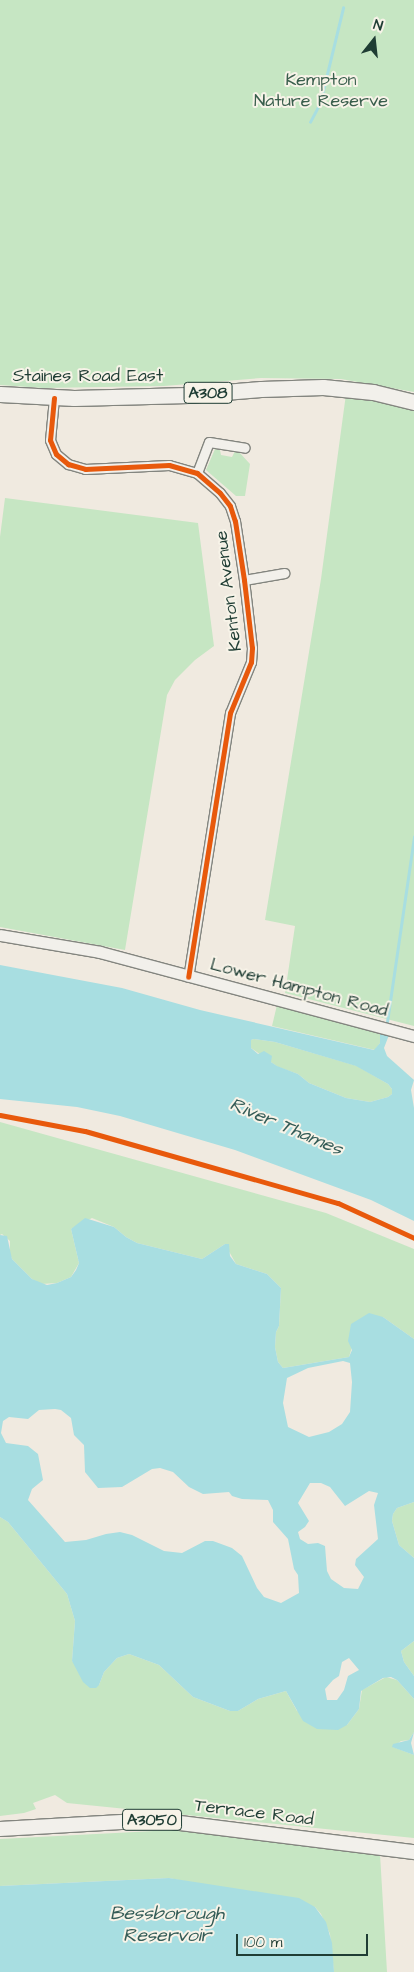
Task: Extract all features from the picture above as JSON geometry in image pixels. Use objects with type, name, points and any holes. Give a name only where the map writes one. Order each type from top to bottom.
[{"type":"highway","name":"Staines Road East","points":[[0,394],[54,398],[188,395],[262,388],[323,387],[373,392],[414,402]]},
{"type":"main road","name":"Terrace Road","points":[[0,1829],[156,1820],[414,1852]]},
{"type":"street","name":"Kenton Avenue","points":[[54,398],[50,440],[56,454],[68,464],[85,469],[169,465],[197,473],[220,492],[230,506],[235,521],[252,648],[251,662],[230,713],[188,977]]},
{"type":"street","points":[[197,473],[209,442],[245,448]]},
{"type":"street","name":"Kenton Avenue","points":[[244,580],[284,573]]},
{"type":"street","name":"Lower Hampton Road","points":[[0,935],[100,952],[414,1036]]},
{"type":"green space","name":"Kempton Nature Reserve","points":[[0,0],[414,0],[414,392],[341,379],[261,378],[164,386],[43,388],[0,385]]},
{"type":"green space","points":[[346,394],[414,410],[414,1026],[285,993],[295,926],[265,920],[321,579]]},
{"type":"green space","points":[[215,449],[220,450],[221,455],[232,457],[235,451],[239,452],[250,464],[245,496],[236,496],[206,470]]},
{"type":"green space","points":[[5,498],[198,523],[214,646],[195,660],[175,680],[167,695],[125,950],[0,927],[0,537]]},
{"type":"green space","points":[[277,1005],[381,1033],[380,1043],[375,1050],[272,1026]]},
{"type":"green space","points":[[251,1040],[275,1042],[357,1066],[388,1084],[392,1089],[392,1094],[370,1102],[346,1098],[309,1083],[298,1074],[278,1067],[251,1048]]},
{"type":"green space","points":[[0,1122],[326,1213],[414,1249],[414,1339],[383,1317],[352,1347],[349,1357],[283,1368],[278,1362],[275,1347],[276,1332],[279,1326],[281,1288],[267,1274],[236,1264],[225,1244],[202,1259],[137,1243],[114,1227],[92,1218],[71,1229],[79,1263],[71,1277],[57,1283],[41,1284],[32,1279],[12,1259],[10,1241],[2,1234],[0,1235]]},
{"type":"green space","points":[[414,1502],[414,1558],[399,1545],[392,1521],[393,1514],[397,1508]]},
{"type":"green space","points":[[0,1517],[8,1522],[67,1594],[75,1621],[72,1661],[99,1685],[104,1672],[117,1658],[129,1654],[159,1665],[193,1697],[230,1711],[238,1711],[258,1699],[286,1691],[297,1711],[347,1725],[359,1709],[362,1690],[386,1677],[397,1680],[414,1699],[414,1732],[409,1740],[401,1741],[393,1747],[414,1755],[414,1838],[67,1803],[55,1795],[33,1803],[36,1809],[24,1813],[0,1816]]},
{"type":"green space","points":[[414,1641],[414,1676],[404,1662],[401,1651]]},
{"type":"green space","points":[[173,1830],[380,1854],[387,1972],[334,1972],[330,1934],[321,1914],[315,1907],[169,1878],[0,1886],[0,1839]]},
{"type":"water","name":"River Thames","points":[[0,965],[122,988],[200,1010],[374,1050],[380,1043],[380,1034],[389,1035],[384,1048],[387,1056],[414,1080],[411,1090],[414,1108],[414,1221],[371,1200],[235,1150],[120,1116],[77,1107],[0,1099]],"holes":[[[254,1039],[275,1042],[356,1066],[388,1084],[392,1089],[392,1094],[370,1102],[346,1098],[309,1083],[298,1074],[271,1062],[272,1056],[264,1051],[258,1054],[251,1048],[251,1040]]]},
{"type":"water","points":[[85,1218],[114,1227],[137,1243],[202,1259],[225,1244],[229,1244],[230,1256],[236,1264],[267,1274],[281,1288],[279,1326],[276,1332],[275,1347],[278,1362],[283,1368],[349,1357],[352,1350],[348,1341],[351,1324],[369,1313],[383,1317],[414,1339],[414,1502],[397,1508],[393,1514],[392,1521],[399,1545],[414,1558],[414,1641],[401,1651],[404,1662],[414,1676],[414,1699],[397,1680],[391,1677],[383,1678],[361,1691],[359,1709],[347,1725],[338,1730],[317,1729],[303,1721],[286,1691],[258,1699],[238,1711],[230,1711],[193,1697],[159,1665],[129,1654],[117,1658],[104,1672],[96,1688],[90,1688],[83,1682],[72,1661],[75,1621],[67,1594],[8,1522],[0,1517],[0,1235],[7,1236],[12,1259],[32,1279],[47,1285],[71,1277],[79,1263],[71,1229]],"holes":[[[343,1361],[350,1363],[352,1382],[350,1412],[342,1424],[329,1432],[309,1437],[288,1427],[283,1403],[287,1378],[308,1368]],[[39,1410],[61,1410],[71,1418],[74,1435],[84,1445],[85,1472],[98,1488],[122,1487],[152,1469],[160,1468],[173,1472],[189,1487],[203,1494],[229,1492],[232,1496],[242,1499],[268,1500],[273,1510],[273,1522],[288,1539],[294,1569],[298,1575],[299,1593],[281,1603],[264,1597],[257,1588],[242,1556],[232,1548],[213,1541],[205,1541],[182,1553],[164,1551],[132,1535],[120,1532],[86,1540],[65,1542],[28,1500],[32,1489],[43,1480],[38,1454],[28,1446],[6,1443],[1,1433],[3,1421],[9,1417],[28,1419]],[[310,1483],[321,1483],[330,1487],[345,1506],[369,1491],[378,1493],[374,1505],[378,1539],[356,1559],[355,1565],[364,1577],[358,1589],[344,1588],[331,1579],[327,1571],[325,1546],[318,1543],[308,1544],[300,1539],[298,1532],[309,1521],[298,1503]],[[349,1658],[359,1670],[348,1676],[344,1690],[337,1700],[327,1700],[325,1689],[339,1676],[342,1662]]]},
{"type":"water","points":[[414,1732],[411,1743],[414,1755],[392,1747],[393,1744],[409,1740]]},
{"type":"water","name":"Bessborough Reservoir","points":[[169,1878],[299,1898],[315,1907],[326,1922],[332,1943],[334,1972],[0,1972],[0,1886]]},
{"type":"waterway","points":[[310,122],[320,103],[343,8]]},
{"type":"waterway","points":[[387,1022],[414,837]]},
{"type":"cycle path","points":[[54,398],[50,440],[56,454],[68,464],[85,469],[169,465],[197,473],[220,493],[230,506],[235,521],[252,648],[251,662],[230,713],[188,977]]},
{"type":"cycle path","points":[[0,1115],[85,1131],[338,1203],[414,1238]]}]
